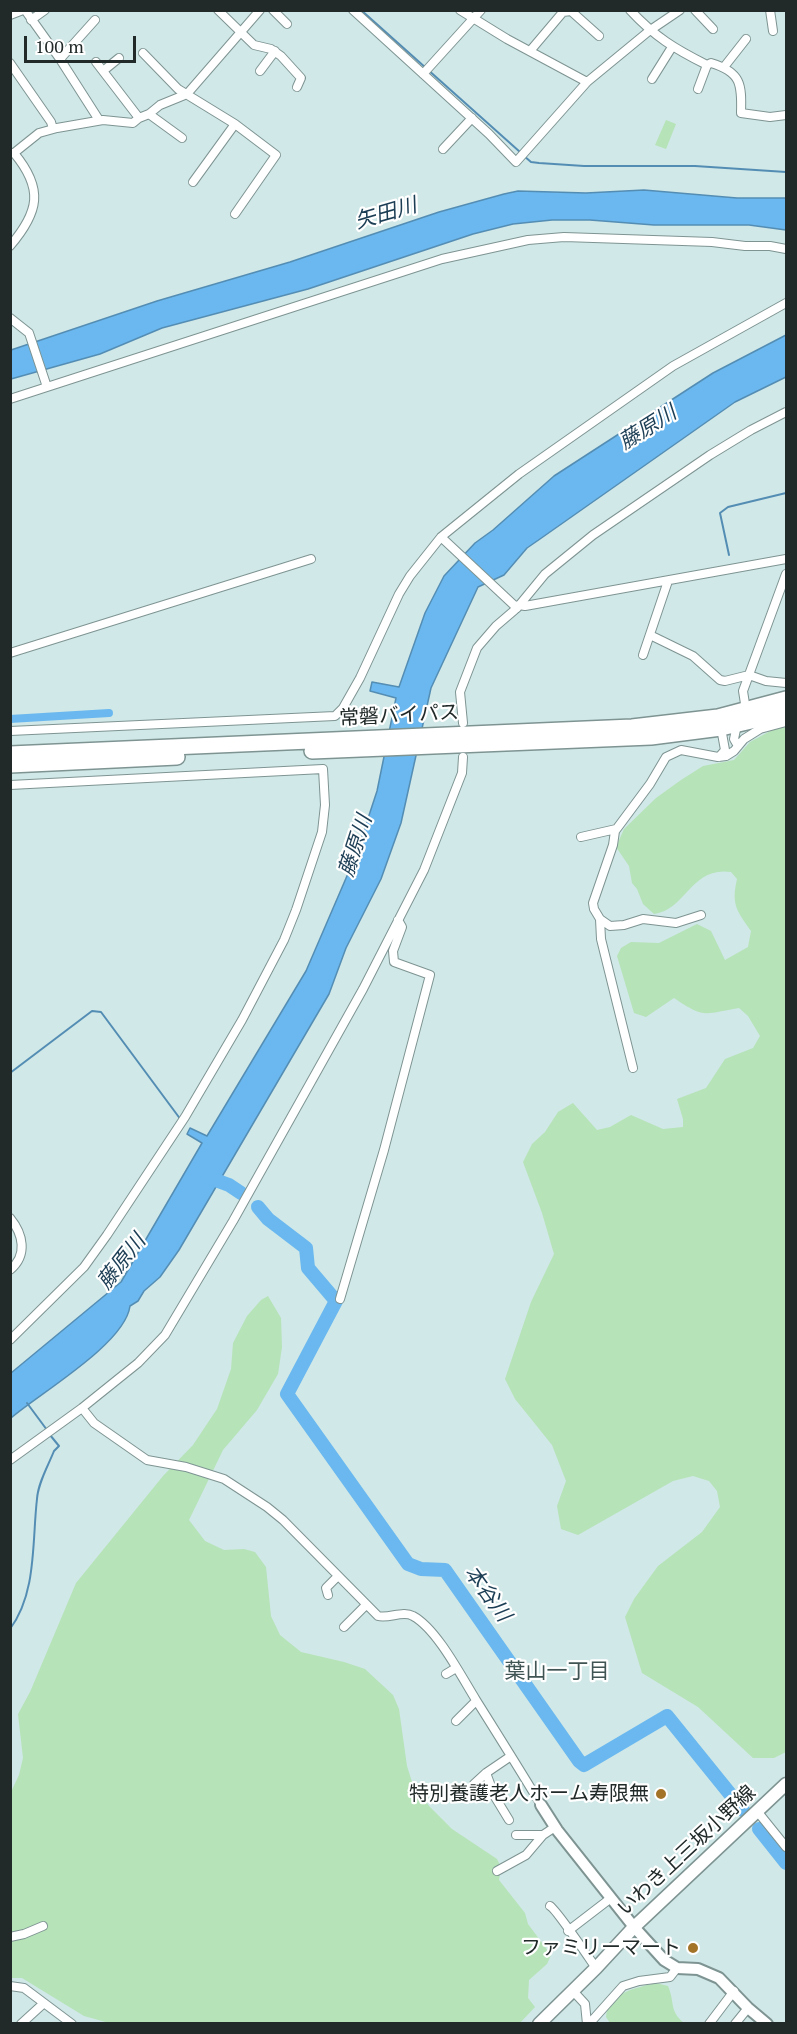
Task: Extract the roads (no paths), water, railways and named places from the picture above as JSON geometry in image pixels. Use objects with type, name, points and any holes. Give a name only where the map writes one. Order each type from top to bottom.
[{"type":"highway","name":"常磐バイパス","points":[[459,740],[632,727],[718,717],[786,699]]},
{"type":"highway","name":"常磐バイパス","points":[[10,754],[651,736],[721,728],[786,713]]},
{"type":"highway","name":"常磐バイパス","points":[[10,765],[299,751],[348,745]]},
{"type":"main road","name":"いわき上三坂小野線","points":[[539,2024],[634,1927],[786,1784]]},
{"type":"street","points":[[10,15],[24,10],[60,59],[99,120]]},
{"type":"street","points":[[31,20],[45,10]]},
{"type":"street","points":[[218,10],[254,45],[275,51],[300,76],[297,87]]},
{"type":"street","points":[[10,246],[25,228],[32,214],[35,196],[26,167],[12,153],[39,133],[99,120],[133,123],[160,105],[187,94],[260,10]]},
{"type":"street","points":[[273,10],[287,24]]},
{"type":"street","points":[[353,10],[472,118],[516,162],[587,82],[649,31],[680,10]]},
{"type":"street","points":[[460,10],[507,39],[587,82]]},
{"type":"street","points":[[423,74],[481,10]]},
{"type":"street","points":[[630,10],[649,31],[672,47],[707,65],[711,63],[724,66],[734,74],[740,82],[741,113],[770,117],[786,115]]},
{"type":"street","points":[[696,10],[713,28]]},
{"type":"street","points":[[770,10],[773,31]]},
{"type":"street","points":[[530,51],[563,12],[567,11],[571,11],[599,36]]},
{"type":"street","points":[[60,59],[95,20]]},
{"type":"street","points":[[724,66],[746,39]]},
{"type":"street","points":[[652,79],[672,47]]},
{"type":"street","points":[[260,71],[275,51]]},
{"type":"street","points":[[143,52],[178,89],[235,124],[276,155],[235,214]]},
{"type":"street","points":[[103,70],[119,58]]},
{"type":"street","points":[[96,62],[139,117]]},
{"type":"street","points":[[10,63],[51,122],[53,129]]},
{"type":"street","points":[[698,89],[707,65]]},
{"type":"street","points":[[149,114],[182,138]]},
{"type":"street","points":[[443,149],[472,118]]},
{"type":"street","points":[[193,182],[235,124]]},
{"type":"street","points":[[10,399],[442,259],[528,240],[564,237],[701,242],[786,249]]},
{"type":"street","points":[[10,731],[335,716],[343,708],[360,678],[399,594],[410,576],[441,537],[519,474],[673,366],[786,303]]},
{"type":"street","points":[[10,318],[29,333],[47,386]]},
{"type":"street","points":[[10,1461],[138,1363],[165,1335],[233,1221],[363,988],[424,870],[462,773],[459,740],[460,692],[472,658],[484,638],[518,607],[545,574],[593,535],[718,450],[786,412]]},
{"type":"street","points":[[441,537],[518,607]]},
{"type":"street","points":[[10,653],[311,559]]},
{"type":"street","points":[[518,607],[786,559]]},
{"type":"street","points":[[746,710],[743,691],[786,574]]},
{"type":"street","points":[[643,655],[668,581]]},
{"type":"street","points":[[650,635],[693,656],[720,680],[725,681],[749,675],[766,681],[786,683]]},
{"type":"street","points":[[701,915],[676,923],[643,919],[616,926],[610,926],[600,919],[593,903],[616,829],[650,784],[666,757],[681,750],[718,758],[726,756],[760,729],[786,722]]},
{"type":"street","points":[[737,724],[734,739],[738,746]]},
{"type":"street","points":[[718,758],[725,750],[721,728]]},
{"type":"street","points":[[10,785],[322,769],[325,805],[322,832],[296,910],[284,940],[237,1029],[162,1153],[84,1267],[10,1340]]},
{"type":"street","points":[[581,837],[616,829]]},
{"type":"street","points":[[600,919],[601,939],[633,1068]]},
{"type":"street","points":[[340,1299],[384,1150],[430,975],[394,962],[393,951],[402,927],[398,920]]},
{"type":"street","points":[[10,1218],[18,1227],[23,1242],[21,1255],[10,1270]]},
{"type":"street","points":[[82,1408],[93,1423],[147,1460],[186,1467],[224,1479],[267,1507],[283,1520],[378,1616],[406,1613],[413,1615],[431,1633],[456,1668],[555,1827],[634,1927],[664,1960],[677,1968],[698,1969],[711,1973],[727,1984],[748,2008],[767,2024]]},
{"type":"street","points":[[328,1595],[326,1588],[338,1576]]},
{"type":"street","points":[[344,1627],[366,1605]]},
{"type":"street","points":[[446,1674],[456,1668]]},
{"type":"street","points":[[456,1721],[476,1701]]},
{"type":"street","points":[[474,1784],[511,1756]]},
{"type":"street","points":[[486,1773],[495,1797],[509,1820]]},
{"type":"street","points":[[757,1811],[786,1847]]},
{"type":"street","points":[[497,1871],[526,1855],[543,1835],[555,1827]]},
{"type":"street","points":[[516,1835],[543,1835]]},
{"type":"street","points":[[568,1931],[611,1898]]},
{"type":"street","points":[[550,1906],[555,1909],[568,1931],[596,1968]]},
{"type":"street","points":[[10,1937],[43,1926]]},
{"type":"street","points":[[588,2024],[623,1986],[639,1981],[670,1977],[677,1968]]},
{"type":"street","points":[[10,1986],[24,1988],[72,2024]]},
{"type":"street","points":[[573,1991],[585,2004],[588,2024]]},
{"type":"street","points":[[709,2024],[734,1992]]},
{"type":"street","points":[[21,2024],[44,2003]]},
{"type":"street","points":[[735,2024],[748,2008]]},
{"type":"water","points":[[644,190],[737,198],[786,198],[786,230],[749,225],[654,225],[590,220],[552,220],[513,224],[473,234],[308,289],[162,328],[100,354],[11,379],[11,350],[157,301],[290,262],[439,212],[518,191],[586,193]]},
{"type":"water","name":"藤原川","points":[[786,335],[786,377],[735,402],[527,548],[504,575],[478,587],[431,688],[401,823],[381,879],[346,948],[329,994],[179,1250],[160,1277],[144,1291],[138,1301],[130,1306],[125,1321],[98,1352],[11,1418],[11,1373],[121,1282],[202,1143],[187,1134],[190,1128],[207,1136],[306,971],[356,855],[377,791],[396,698],[370,691],[372,682],[399,687],[425,613],[444,576],[475,543],[554,476],[713,373]]},
{"type":"waterway","points":[[361,10],[520,152]]},
{"type":"waterway","points":[[524,156],[531,162],[584,166],[695,166],[786,172]]},
{"type":"waterway","points":[[729,555],[720,513],[728,507],[786,493]]},
{"type":"waterway","points":[[10,719],[109,713]]},
{"type":"waterway","points":[[10,1073],[92,1011],[101,1012],[181,1120]]},
{"type":"waterway","name":"本谷川","points":[[207,1177],[229,1185],[241,1193]]},
{"type":"waterway","name":"本谷川","points":[[258,1207],[268,1219],[306,1248],[308,1268],[336,1301],[287,1394],[408,1564],[421,1569],[445,1570],[584,1765],[667,1716],[743,1810]]},
{"type":"waterway","points":[[27,1403],[47,1430]]},
{"type":"waterway","points":[[10,1629],[19,1615],[29,1583],[39,1487],[54,1451],[59,1446],[50,1435]]},
{"type":"waterway","name":"本谷川","points":[[759,1829],[786,1863]]},
{"type":"place","name":"特別養護老人ホーム寿限無","points":[[661,1794]]},
{"type":"place","name":"ファミリーマート","points":[[693,1948]]},
{"type":"district","name":"葉山一丁目","points":[[557,1672]]},
{"type":"water label","name":"矢田川","points":[[386,214]]}]
